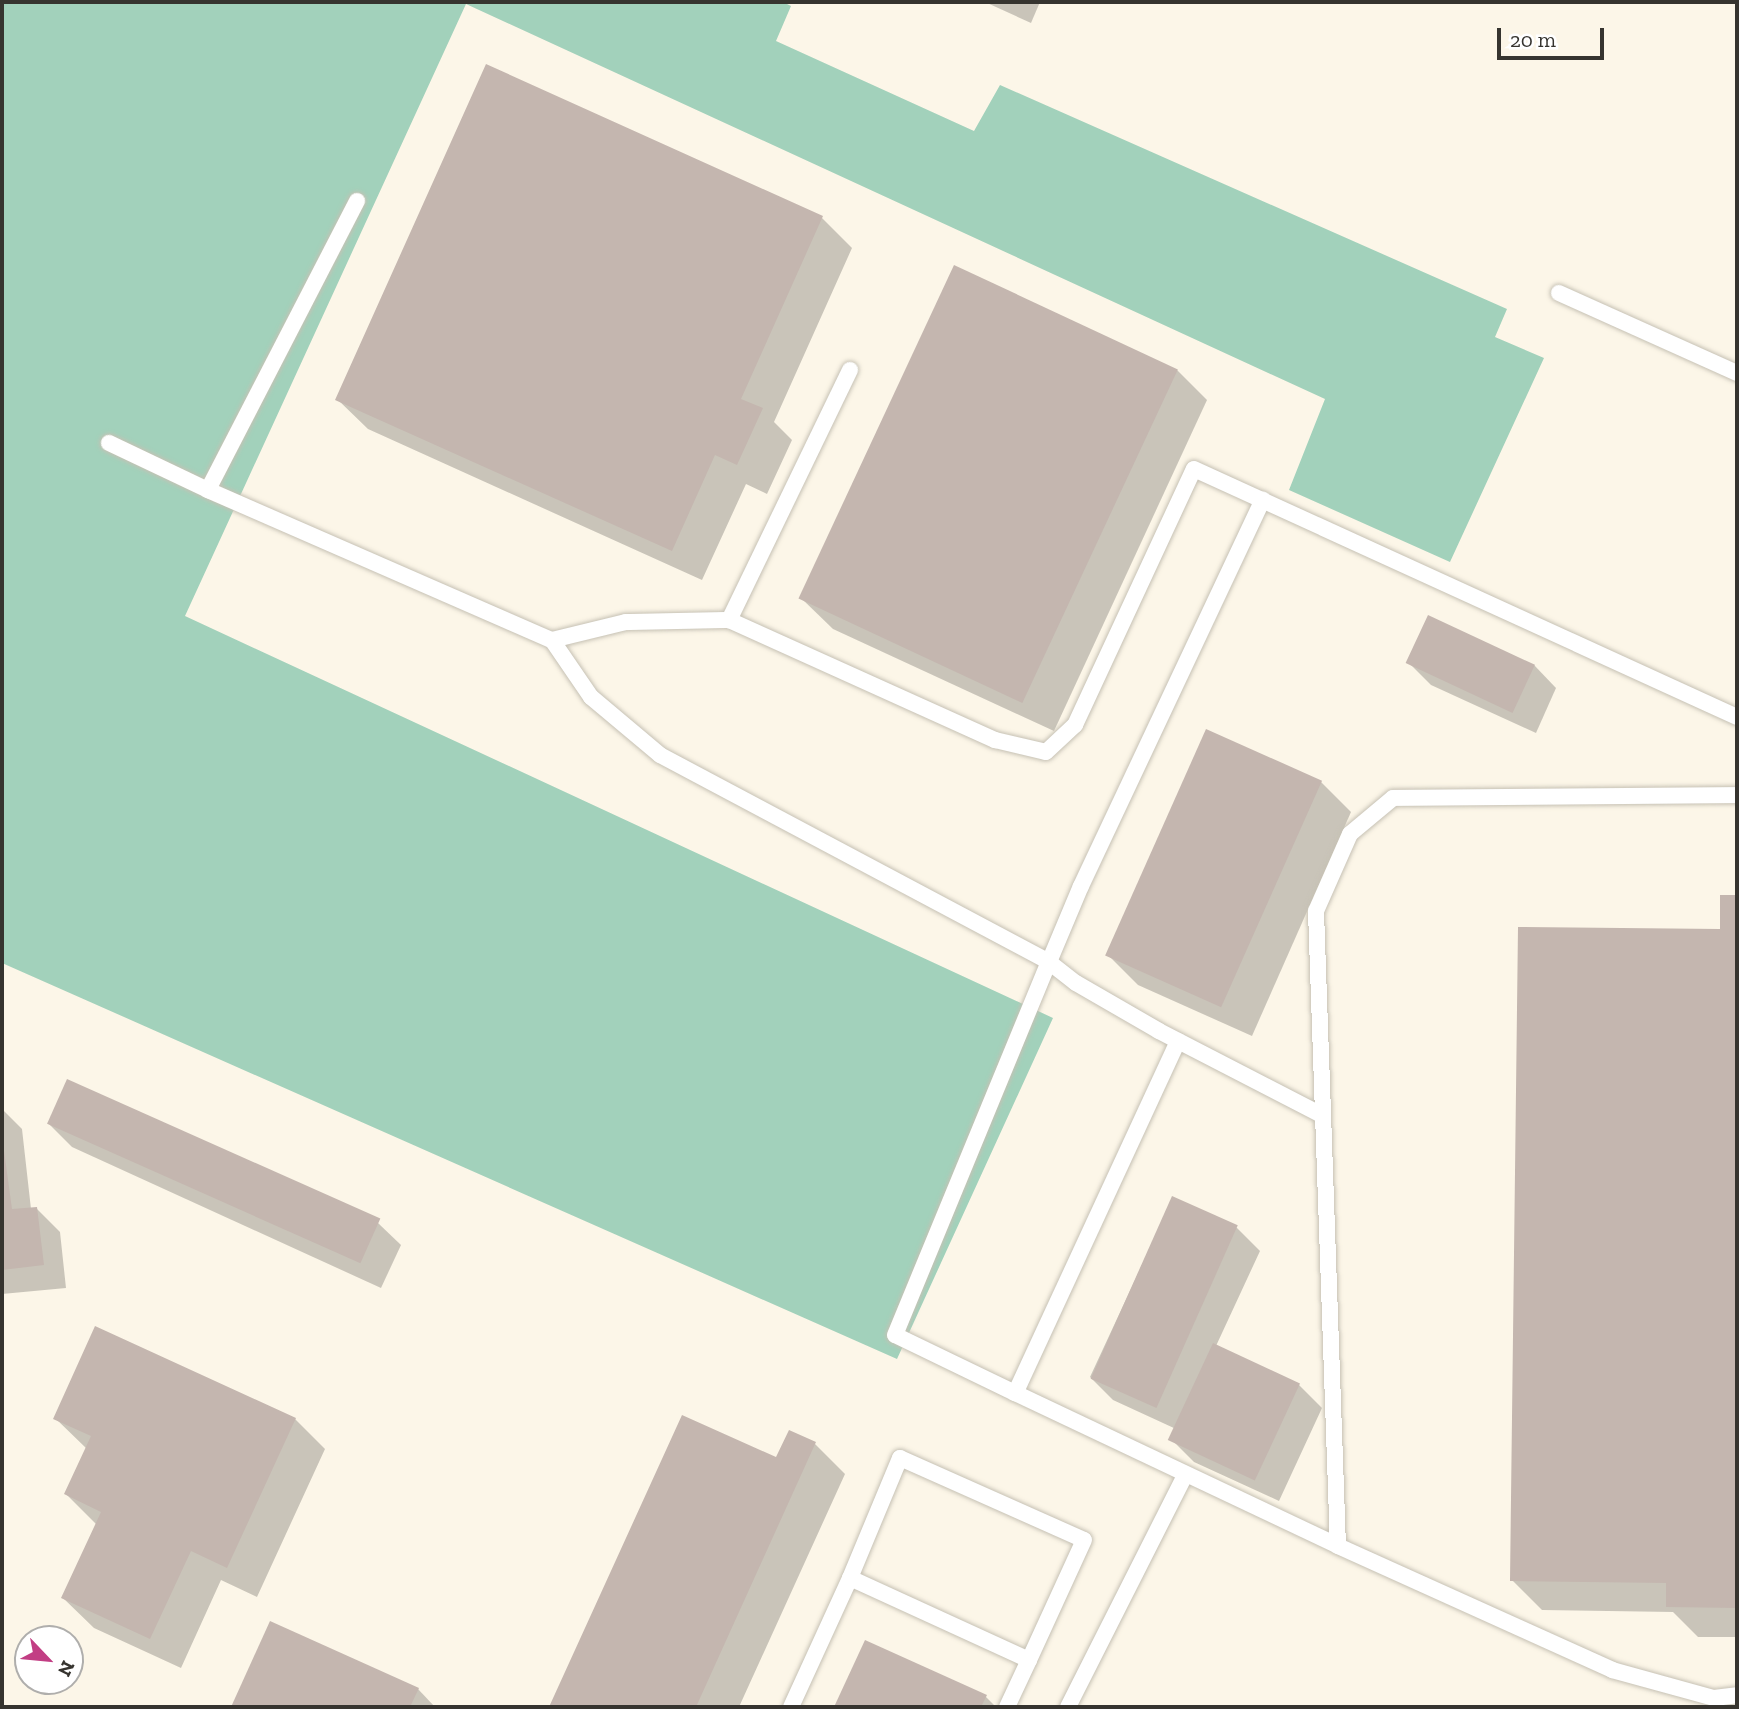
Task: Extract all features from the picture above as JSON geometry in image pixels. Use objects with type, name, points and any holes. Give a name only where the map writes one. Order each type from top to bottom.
[{"type":"lane","points":[[208,490],[357,201]]},
{"type":"lane","points":[[1559,293],[1737,373]]},
{"type":"lane","points":[[729,620],[850,370]]},
{"type":"lane","points":[[109,443],[208,490],[552,640],[591,697],[660,755],[1049,962],[1076,983],[1178,1041],[1322,1115]]},
{"type":"lane","points":[[552,640],[626,622],[729,620],[995,740],[1046,752],[1075,725],[1194,469],[1737,717]]},
{"type":"lane","points":[[1263,500],[1081,886],[895,1335],[1185,1475],[1612,1670],[1714,1698],[1737,1695]]},
{"type":"lane","points":[[1338,1546],[1316,911],[1350,834],[1393,798],[1737,795]]},
{"type":"lane","points":[[1015,1393],[1178,1041]]},
{"type":"lane","points":[[791,1707],[850,1578],[900,1458],[1084,1540],[1007,1707]]},
{"type":"lane","points":[[1068,1707],[1185,1475]]},
{"type":"lane","points":[[850,1578],[1029,1660]]},
{"type":"green space","points":[[2,2],[783,2],[791,6],[776,41],[974,131],[1000,85],[1507,309],[1495,337],[1544,358],[1450,562],[1289,490],[1325,399],[466,4],[185,616],[1053,1018],[897,1359],[2,963]]},
{"type":"building","points":[[486,64],[823,216],[741,399],[763,408],[737,465],[715,455],[672,551],[335,400]]},
{"type":"building","points":[[954,265],[1178,369],[1022,703],[798,599]]},
{"type":"building","points":[[1428,615],[1535,665],[1513,713],[1406,663]]},
{"type":"building","points":[[1206,729],[1322,781],[1221,1007],[1105,956]]},
{"type":"building","points":[[1720,895],[1737,895],[1737,1608],[1666,1607],[1666,1583],[1510,1581],[1518,927],[1720,929]]},
{"type":"building","points":[[67,1079],[380,1219],[360,1263],[47,1124]]},
{"type":"building","points":[[2,1136],[12,1209],[37,1207],[44,1265],[2,1270]]},
{"type":"building","points":[[1172,1196],[1238,1225],[1156,1408],[1091,1379]]},
{"type":"building","points":[[95,1326],[296,1418],[227,1568],[191,1551],[150,1639],[61,1598],[101,1512],[64,1494],[91,1436],[53,1419]]},
{"type":"building","points":[[1213,1343],[1300,1384],[1255,1481],[1168,1440]]},
{"type":"building","points":[[682,1415],[776,1457],[789,1430],[816,1442],[696,1707],[549,1707]]},
{"type":"building","points":[[270,1621],[419,1688],[410,1707],[231,1707]]},
{"type":"building","points":[[865,1640],[987,1695],[981,1707],[834,1707]]}]
